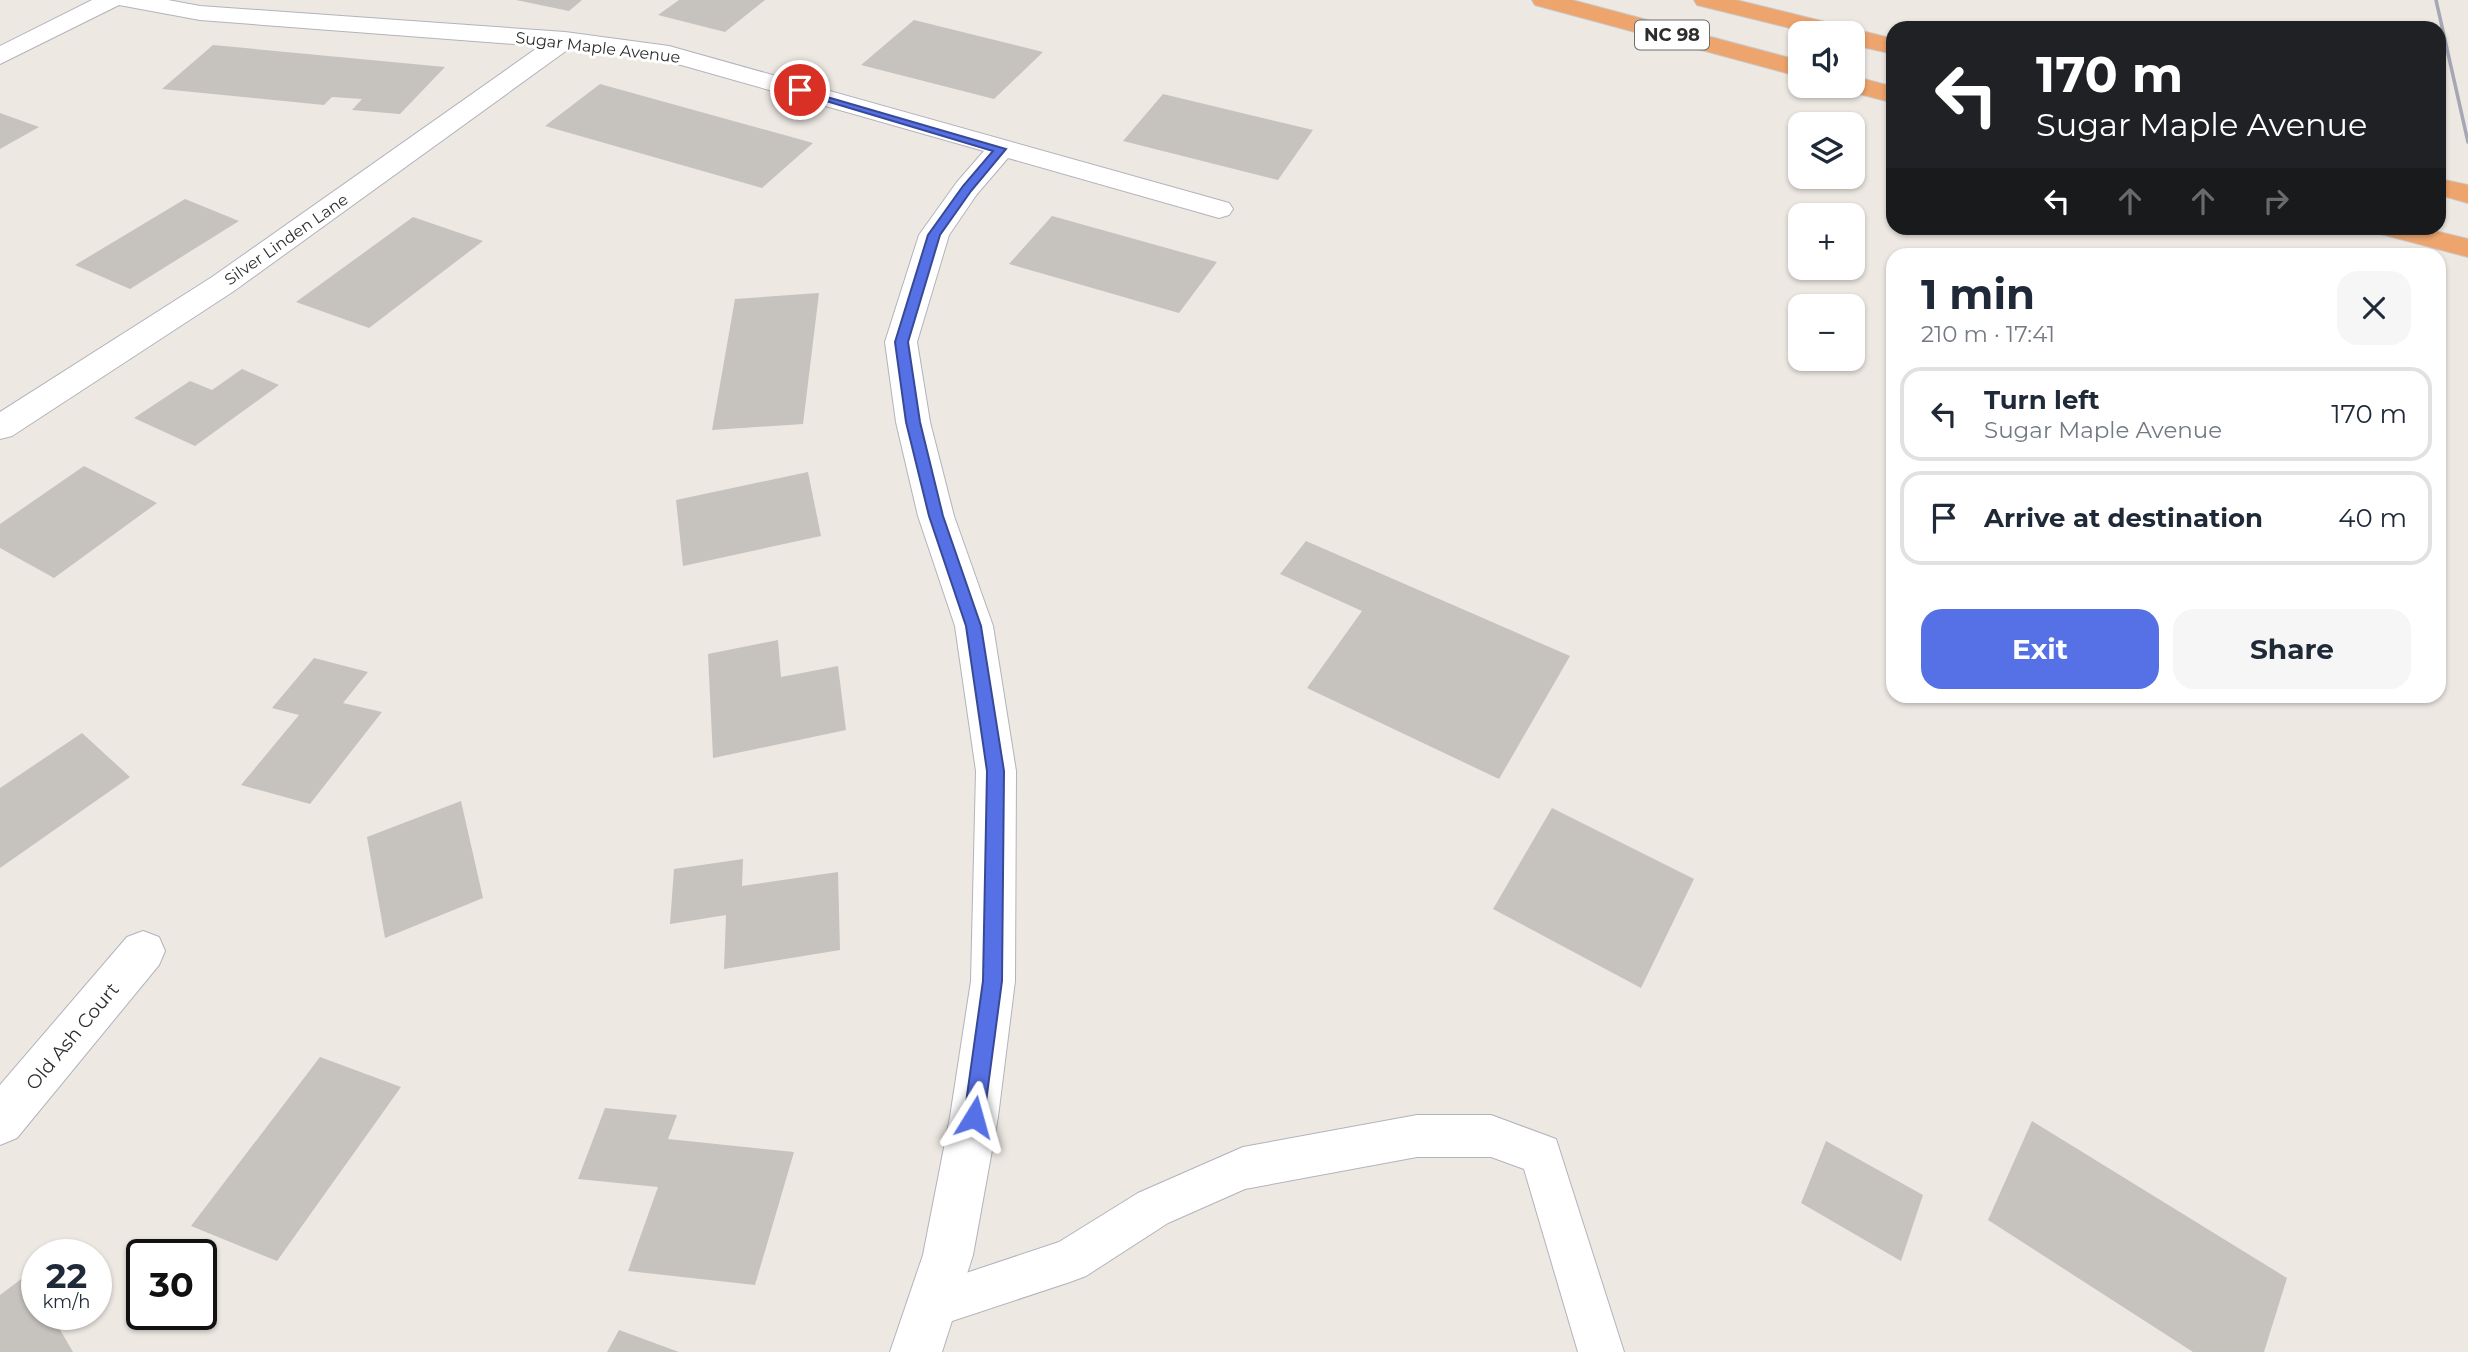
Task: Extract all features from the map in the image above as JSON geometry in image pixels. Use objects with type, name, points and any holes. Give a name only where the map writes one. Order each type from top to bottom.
[{"type":"highway","name":"NC 98","points":[[1544,0],[1788,66]]},
{"type":"highway","name":"NC 98","points":[[1706,0],[1791,21]]},
{"type":"highway","points":[[1865,40],[1886,45]]},
{"type":"highway","points":[[1865,87],[1886,92]]},
{"type":"highway","points":[[2446,188],[2468,194]]},
{"type":"highway","points":[[2418,235],[2468,248]]},
{"type":"street","points":[[0,57],[111,0]]},
{"type":"street","name":"Sugar Maple Avenue","points":[[127,0],[200,13],[565,40],[669,54],[1219,209]]},
{"type":"street","name":"Silver Linden Lane","points":[[0,428],[223,284],[565,40]]},
{"type":"street","points":[[916,1352],[948,1255],[970,1142],[993,981],[996,771],[974,626],[936,516],[913,422],[901,342],[934,235],[967,188],[1001,149]]},
{"type":"street","name":"Old Ash Court","points":[[0,1121],[143,951]]},
{"type":"lane","points":[[931,1306],[1070,1260],[1153,1208],[1243,1168],[1417,1136],[1491,1136],[1541,1154],[1601,1352]]},
{"type":"building","points":[[516,0],[582,0],[569,11]]},
{"type":"building","points":[[679,0],[765,0],[725,32],[658,15]]},
{"type":"building","points":[[914,20],[1043,52],[994,99],[861,65]]},
{"type":"building","points":[[213,45],[445,67],[400,114],[352,110],[362,99],[332,97],[324,105],[162,89]]},
{"type":"building","points":[[600,84],[813,143],[762,188],[545,126]]},
{"type":"building","points":[[1163,94],[1313,130],[1278,180],[1123,141]]},
{"type":"building","points":[[0,113],[39,127],[0,149]]},
{"type":"building","points":[[185,199],[239,221],[130,289],[75,265]]},
{"type":"building","points":[[1052,216],[1217,262],[1179,313],[1009,264]]},
{"type":"building","points":[[413,217],[483,241],[369,328],[296,302]]},
{"type":"building","points":[[819,293],[803,424],[712,430],[735,299]]},
{"type":"building","points":[[242,369],[279,385],[195,446],[134,418],[190,381],[212,390]]},
{"type":"building","points":[[84,466],[157,503],[54,578],[0,548],[0,524]]},
{"type":"building","points":[[808,472],[821,536],[683,566],[676,500]]},
{"type":"building","points":[[1306,541],[1570,656],[1499,779],[1307,688],[1362,611],[1280,574]]},
{"type":"building","points":[[778,640],[781,677],[838,666],[846,730],[713,758],[708,654]]},
{"type":"building","points":[[314,658],[368,672],[343,703],[382,712],[310,804],[241,785],[299,715],[272,708]]},
{"type":"building","points":[[82,733],[130,777],[0,868],[0,788]]},
{"type":"building","points":[[461,801],[483,898],[385,938],[367,837]]},
{"type":"building","points":[[1552,808],[1694,879],[1641,988],[1493,909]]},
{"type":"building","points":[[743,859],[742,886],[838,872],[840,950],[724,969],[726,915],[670,924],[674,869]]},
{"type":"building","points":[[320,1057],[401,1087],[277,1261],[191,1226]]},
{"type":"building","points":[[605,1108],[677,1115],[668,1139],[794,1152],[755,1285],[628,1271],[658,1187],[578,1179]]},
{"type":"building","points":[[2032,1121],[2287,1278],[2264,1352],[2193,1352],[1988,1220]]},
{"type":"building","points":[[1826,1141],[1923,1195],[1901,1261],[1801,1203]]},
{"type":"building","points":[[21,1279],[21,1330],[60,1330],[73,1352],[0,1352],[0,1295]]},
{"type":"building","points":[[619,1330],[679,1352],[607,1352]]},
{"type":"railway","points":[[2436,0],[2441,21]]},
{"type":"railway","points":[[2446,44],[2468,142]]},
{"type":"route","points":[[800,90],[1001,149],[967,188],[934,235],[901,342],[913,422],[936,516],[974,626],[996,771],[993,981],[974,1117]]}]
